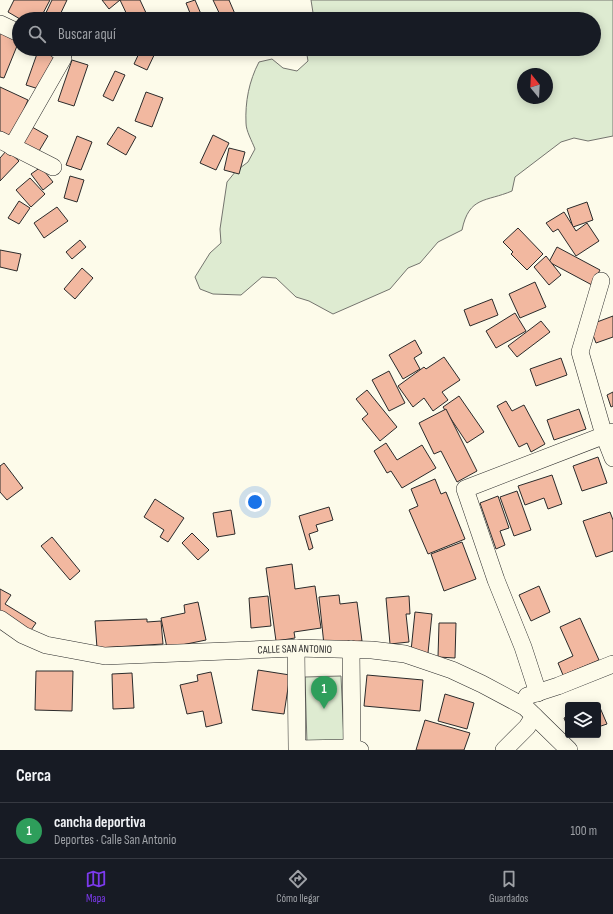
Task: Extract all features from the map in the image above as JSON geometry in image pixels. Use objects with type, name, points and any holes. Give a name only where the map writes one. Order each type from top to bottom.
[{"type":"street","points":[[0,24],[12,29]]},
{"type":"street","points":[[53,167],[6,143],[64,58],[63,56]]},
{"type":"street","points":[[601,281],[580,352],[608,434],[613,458]]},
{"type":"street","points":[[538,693],[523,647],[496,580],[464,489],[608,434]]},
{"type":"street","name":"CALLE SAN ANTONIO","points":[[0,619],[23,635],[46,645],[105,656],[296,648],[351,649],[405,654],[452,670],[525,707],[569,750]]},
{"type":"street","points":[[296,648],[297,750],[355,749],[351,649]]},
{"type":"street","points":[[511,700],[538,693],[613,664]]},
{"type":"street","points":[[504,750],[527,727],[534,716]]},
{"type":"green space","points":[[311,0],[613,0],[613,136],[588,141],[574,138],[561,142],[515,177],[512,191],[487,199],[474,206],[469,211],[465,219],[462,230],[438,242],[420,263],[408,268],[390,289],[333,314],[309,301],[296,297],[276,278],[262,277],[241,295],[213,294],[200,289],[195,277],[210,253],[221,243],[220,229],[227,182],[236,171],[248,162],[255,149],[246,126],[246,107],[250,84],[259,62],[272,59],[283,68],[297,71],[308,61],[307,56],[601,56],[601,12],[313,12]]},
{"type":"green space","points":[[341,676],[344,741],[307,744],[305,677]]},
{"type":"building","points":[[14,0],[50,0],[44,12],[12,12],[12,14],[8,12]]},
{"type":"building","points":[[52,0],[67,0],[61,12],[46,12]]},
{"type":"building","points":[[102,0],[120,0],[109,9]]},
{"type":"building","points":[[120,0],[140,0],[146,12],[126,12]]},
{"type":"building","points":[[195,0],[200,12],[190,12],[186,3]]},
{"type":"building","points":[[213,0],[229,0],[234,12],[219,12]]},
{"type":"building","points":[[0,33],[12,38],[13,56],[4,78],[0,77]]},
{"type":"building","points":[[36,56],[54,56],[42,90],[26,85]]},
{"type":"building","points":[[138,56],[154,56],[147,70],[134,64]]},
{"type":"building","points":[[72,60],[88,65],[74,106],[58,101]]},
{"type":"building","points":[[115,71],[125,75],[113,101],[103,96]]},
{"type":"building","points":[[0,87],[28,100],[12,137],[0,131]]},
{"type":"building","points":[[146,92],[163,98],[152,127],[135,121]]},
{"type":"building","points":[[32,127],[48,136],[39,151],[23,143]]},
{"type":"building","points":[[118,127],[136,137],[126,155],[107,144]]},
{"type":"building","points":[[213,135],[229,143],[216,170],[200,163]]},
{"type":"building","points":[[77,136],[92,142],[81,170],[66,165]]},
{"type":"building","points":[[229,148],[245,152],[239,174],[224,170]]},
{"type":"building","points":[[7,150],[19,161],[0,181],[0,158]]},
{"type":"building","points":[[41,167],[53,182],[43,190],[31,174]]},
{"type":"building","points":[[70,176],[84,180],[77,202],[64,198]]},
{"type":"building","points":[[30,178],[45,194],[31,207],[16,190]]},
{"type":"building","points":[[19,201],[30,208],[19,224],[8,218]]},
{"type":"building","points":[[587,202],[593,220],[573,227],[567,209]]},
{"type":"building","points":[[57,207],[68,221],[44,238],[34,223]]},
{"type":"building","points":[[564,212],[576,231],[587,223],[599,241],[576,256],[558,229],[553,232],[546,223]]},
{"type":"building","points":[[518,228],[543,254],[527,270],[511,254],[513,252],[503,242]]},
{"type":"building","points":[[80,240],[86,247],[72,259],[66,252]]},
{"type":"building","points":[[557,247],[600,270],[592,285],[549,262]]},
{"type":"building","points":[[0,250],[21,254],[17,271],[0,267]]},
{"type":"building","points":[[546,256],[561,275],[549,285],[534,267]]},
{"type":"building","points":[[82,268],[93,278],[75,299],[64,289]]},
{"type":"building","points":[[535,282],[546,307],[520,318],[509,294]]},
{"type":"building","points":[[492,299],[498,315],[470,326],[464,310]]},
{"type":"building","points":[[515,313],[526,331],[496,348],[486,331]]},
{"type":"building","points":[[613,316],[613,337],[596,343],[589,325]]},
{"type":"building","points":[[541,321],[550,332],[517,357],[508,346]]},
{"type":"building","points":[[415,340],[422,353],[414,358],[420,369],[403,379],[389,355]]},
{"type":"building","points":[[444,357],[460,380],[442,392],[448,400],[433,411],[424,398],[413,407],[398,386],[424,367],[426,369]]},
{"type":"building","points":[[561,358],[567,375],[536,386],[530,369]]},
{"type":"building","points":[[389,371],[405,403],[389,411],[372,380]]},
{"type":"building","points":[[367,390],[397,427],[380,441],[362,419],[368,414],[356,399]]},
{"type":"building","points":[[613,392],[613,406],[611,407],[607,395]]},
{"type":"building","points":[[459,396],[484,432],[467,443],[443,407]]},
{"type":"building","points":[[506,401],[512,411],[524,405],[545,444],[531,452],[527,443],[519,447],[497,406]]},
{"type":"building","points":[[446,409],[477,471],[457,482],[441,451],[434,454],[419,423]]},
{"type":"building","points":[[579,409],[586,429],[554,440],[547,420]]},
{"type":"building","points":[[386,443],[397,460],[422,445],[436,468],[402,488],[391,471],[387,473],[374,451]]},
{"type":"building","points":[[598,457],[607,483],[582,491],[573,466]]},
{"type":"building","points":[[4,463],[23,488],[7,500],[0,492],[0,466]]},
{"type":"building","points":[[552,475],[562,504],[548,509],[544,498],[525,505],[518,486]]},
{"type":"building","points":[[435,479],[441,494],[446,492],[465,539],[428,554],[409,510],[418,506],[411,489]]},
{"type":"building","points":[[517,491],[531,530],[514,536],[500,497]]},
{"type":"building","points":[[498,496],[509,528],[500,531],[505,545],[496,549],[480,503]]},
{"type":"building","points":[[155,499],[184,518],[168,542],[160,537],[164,530],[144,517]]},
{"type":"building","points":[[329,507],[333,520],[316,525],[318,531],[309,534],[313,548],[309,550],[299,516]]},
{"type":"building","points":[[231,510],[235,534],[217,537],[213,513]]},
{"type":"building","points":[[610,512],[613,520],[613,551],[596,557],[583,521]]},
{"type":"building","points":[[192,533],[209,550],[198,560],[182,543]]},
{"type":"building","points":[[52,537],[80,571],[70,580],[41,546]]},
{"type":"building","points":[[462,542],[476,579],[444,591],[431,554]]},
{"type":"building","points":[[292,564],[295,589],[315,586],[321,628],[294,632],[295,638],[276,641],[266,568]]},
{"type":"building","points":[[539,586],[550,612],[531,621],[519,595]]},
{"type":"building","points":[[0,589],[11,595],[5,604],[36,623],[29,633],[0,615]]},
{"type":"building","points":[[339,595],[340,604],[357,602],[362,641],[324,645],[319,597]]},
{"type":"building","points":[[268,596],[271,626],[251,628],[249,598]]},
{"type":"building","points":[[409,596],[410,614],[406,614],[409,642],[390,644],[386,598]]},
{"type":"building","points":[[198,602],[206,640],[167,648],[161,618],[185,613],[184,605]]},
{"type":"building","points":[[415,612],[432,614],[428,653],[411,651]]},
{"type":"building","points":[[580,618],[599,660],[563,675],[558,663],[573,656],[560,627]]},
{"type":"building","points":[[147,619],[147,622],[161,621],[163,644],[97,648],[95,621]]},
{"type":"building","points":[[439,623],[456,623],[455,658],[438,657]]},
{"type":"building","points":[[258,670],[290,675],[284,714],[252,710]]},
{"type":"building","points":[[36,671],[73,671],[72,711],[35,710]]},
{"type":"building","points":[[211,672],[222,723],[206,727],[203,711],[187,714],[180,685],[198,681],[197,675]]},
{"type":"building","points":[[132,673],[134,708],[113,709],[112,674]]},
{"type":"building","points":[[367,675],[423,680],[420,711],[364,706]]},
{"type":"building","points":[[445,694],[474,703],[467,729],[438,721]]},
{"type":"building","points":[[601,710],[607,724],[601,726]]},
{"type":"building","points":[[425,720],[470,733],[464,750],[416,750]]},
{"type":"place","name":"cancha deportiva","points":[[324,709]]}]
